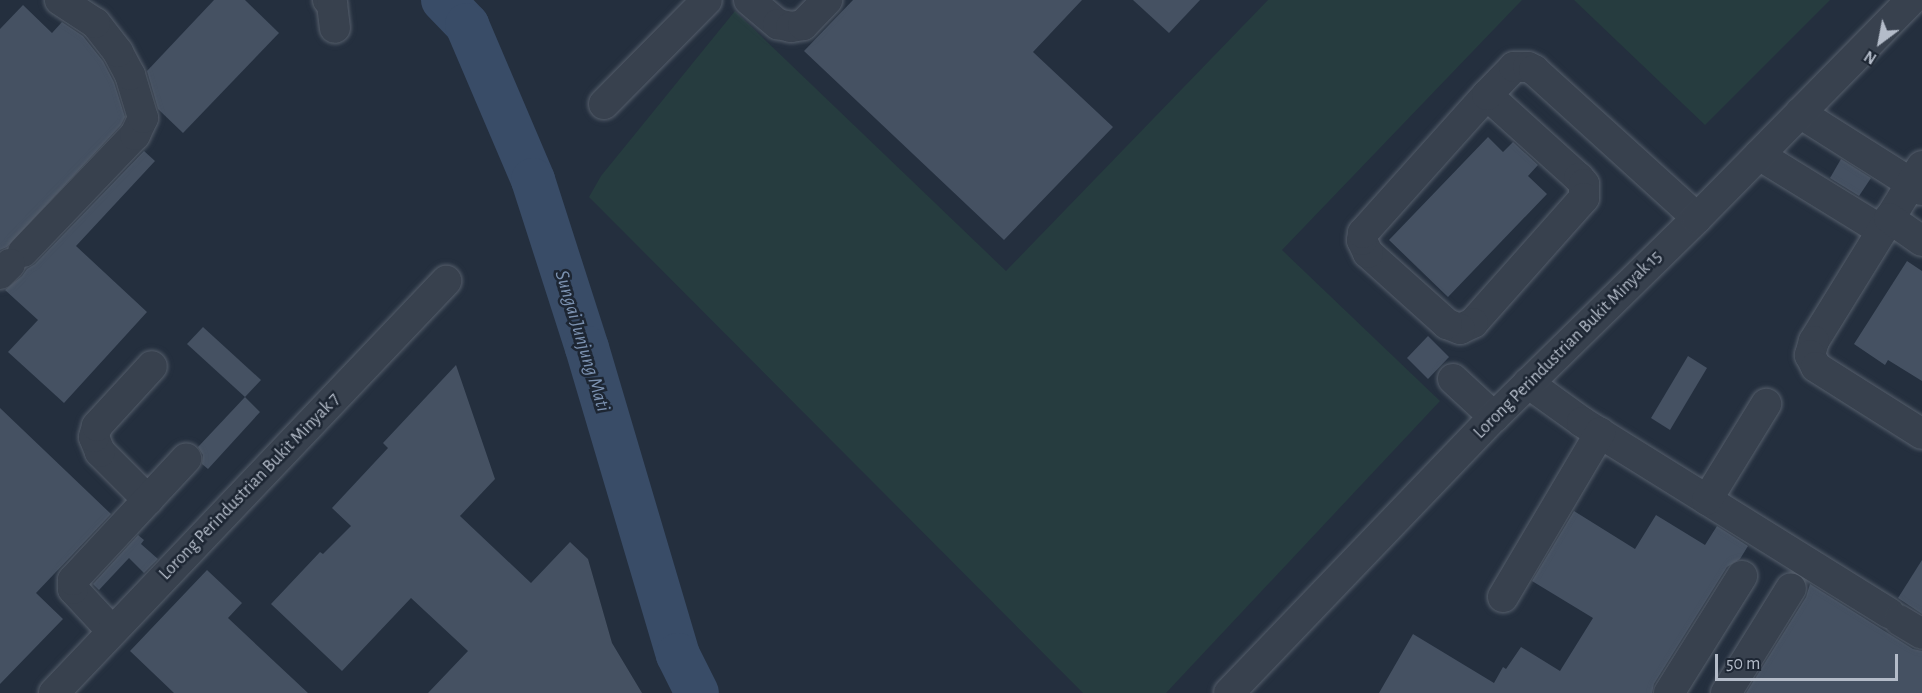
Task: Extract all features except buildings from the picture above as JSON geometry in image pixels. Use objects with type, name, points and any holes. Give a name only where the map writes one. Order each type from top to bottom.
[{"type":"street","points":[[11,263],[135,135],[143,118],[130,75],[118,52],[95,23],[60,0]]},
{"type":"street","points":[[604,104],[706,0]]},
{"type":"street","points":[[749,0],[778,24],[791,27],[803,25],[827,0]]},
{"type":"street","name":"Lorong Perindustrian Bukit Minyak 15","points":[[1229,693],[1494,417],[1697,218],[1911,0]]},
{"type":"street","points":[[1487,95],[1579,178],[1585,191],[1581,204],[1473,323],[1460,329],[1447,324],[1368,253],[1362,240],[1367,227],[1487,95],[1514,67],[1521,66],[1534,70],[1697,218]]},
{"type":"street","points":[[1800,113],[1918,179],[1885,224],[1814,341],[1810,355],[1816,367],[1922,434]]},
{"type":"street","points":[[1759,155],[1885,224],[1922,241]]},
{"type":"street","name":"Lorong Perindustrian Bukit Minyak 7","points":[[54,693],[446,281]]},
{"type":"street","points":[[148,500],[100,452],[94,437],[98,426],[152,366]]},
{"type":"street","points":[[1453,379],[1494,417]]},
{"type":"street","points":[[1528,383],[1600,433],[1707,500],[1798,575],[1903,622]]},
{"type":"street","points":[[1707,500],[1766,404]]},
{"type":"street","points":[[1503,597],[1600,433]]},
{"type":"street","points":[[112,631],[73,589],[73,579],[186,459]]},
{"type":"street","points":[[1726,693],[1798,575]]},
{"type":"street","points":[[1669,693],[1742,576]]},
{"type":"street","points":[[1701,640],[1744,663]]},
{"type":"green space","points":[[1268,0],[1522,0],[1282,250],[1440,401],[1166,693],[1083,693],[589,197],[601,176],[735,11],[1006,271]]},
{"type":"green space","points":[[1574,0],[1830,0],[1705,125]]},
{"type":"waterway","name":"Sungai Junjung Mati","points":[[443,0],[467,25],[533,180],[587,348],[678,655],[697,693]]}]
